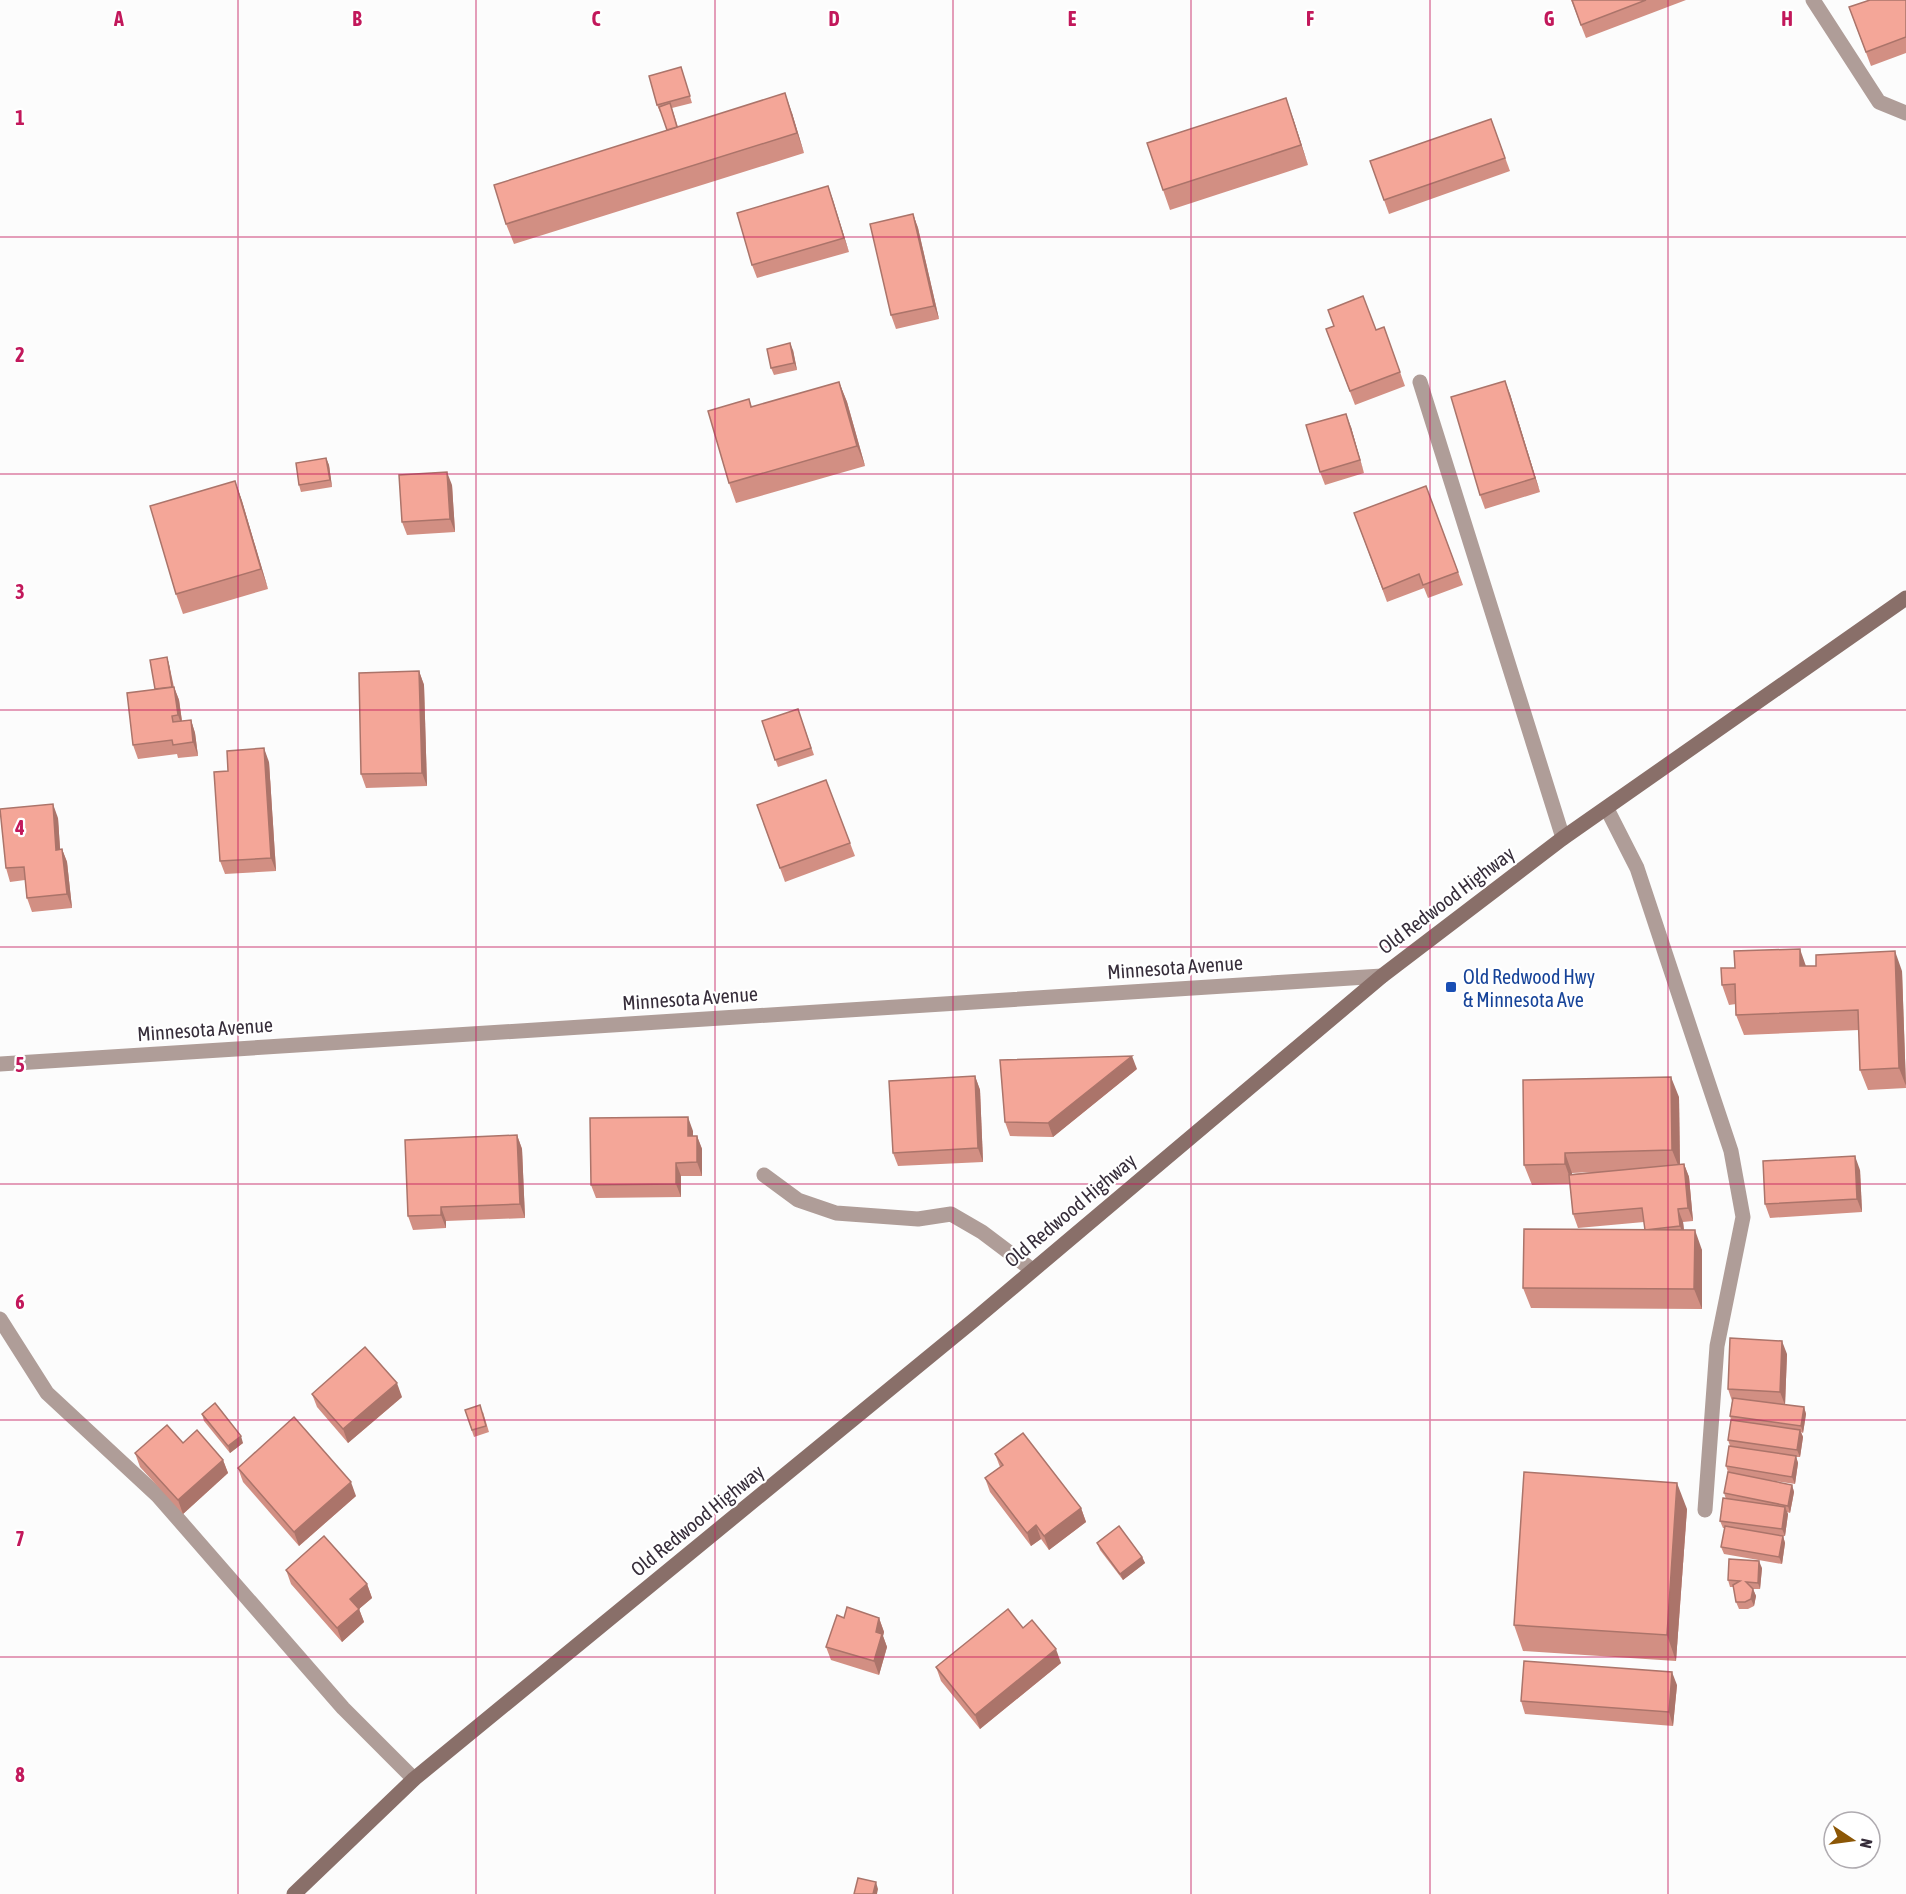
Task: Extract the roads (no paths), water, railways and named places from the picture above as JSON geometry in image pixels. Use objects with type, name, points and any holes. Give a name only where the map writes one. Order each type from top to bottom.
[{"type":"main road","name":"Old Redwood Highway","points":[[294,1894],[414,1779],[1031,1269],[1382,975],[1563,838],[1906,598]]},
{"type":"street","points":[[1813,0],[1879,102],[1906,113]]},
{"type":"street","points":[[1420,382],[1563,838]]},
{"type":"street","points":[[1607,809],[1637,868],[1731,1151],[1743,1216],[1717,1346],[1705,1510]]},
{"type":"street","name":"Minnesota Avenue","points":[[0,1064],[1382,975]]},
{"type":"street","points":[[764,1175],[798,1200],[836,1213],[918,1219],[951,1214],[982,1232],[1031,1269]]},
{"type":"street","points":[[0,1318],[46,1393],[158,1496],[343,1708],[414,1779]]},
{"type":"place","name":"Old Redwood Hwy & Minnesota Ave","points":[[1451,987]]}]
